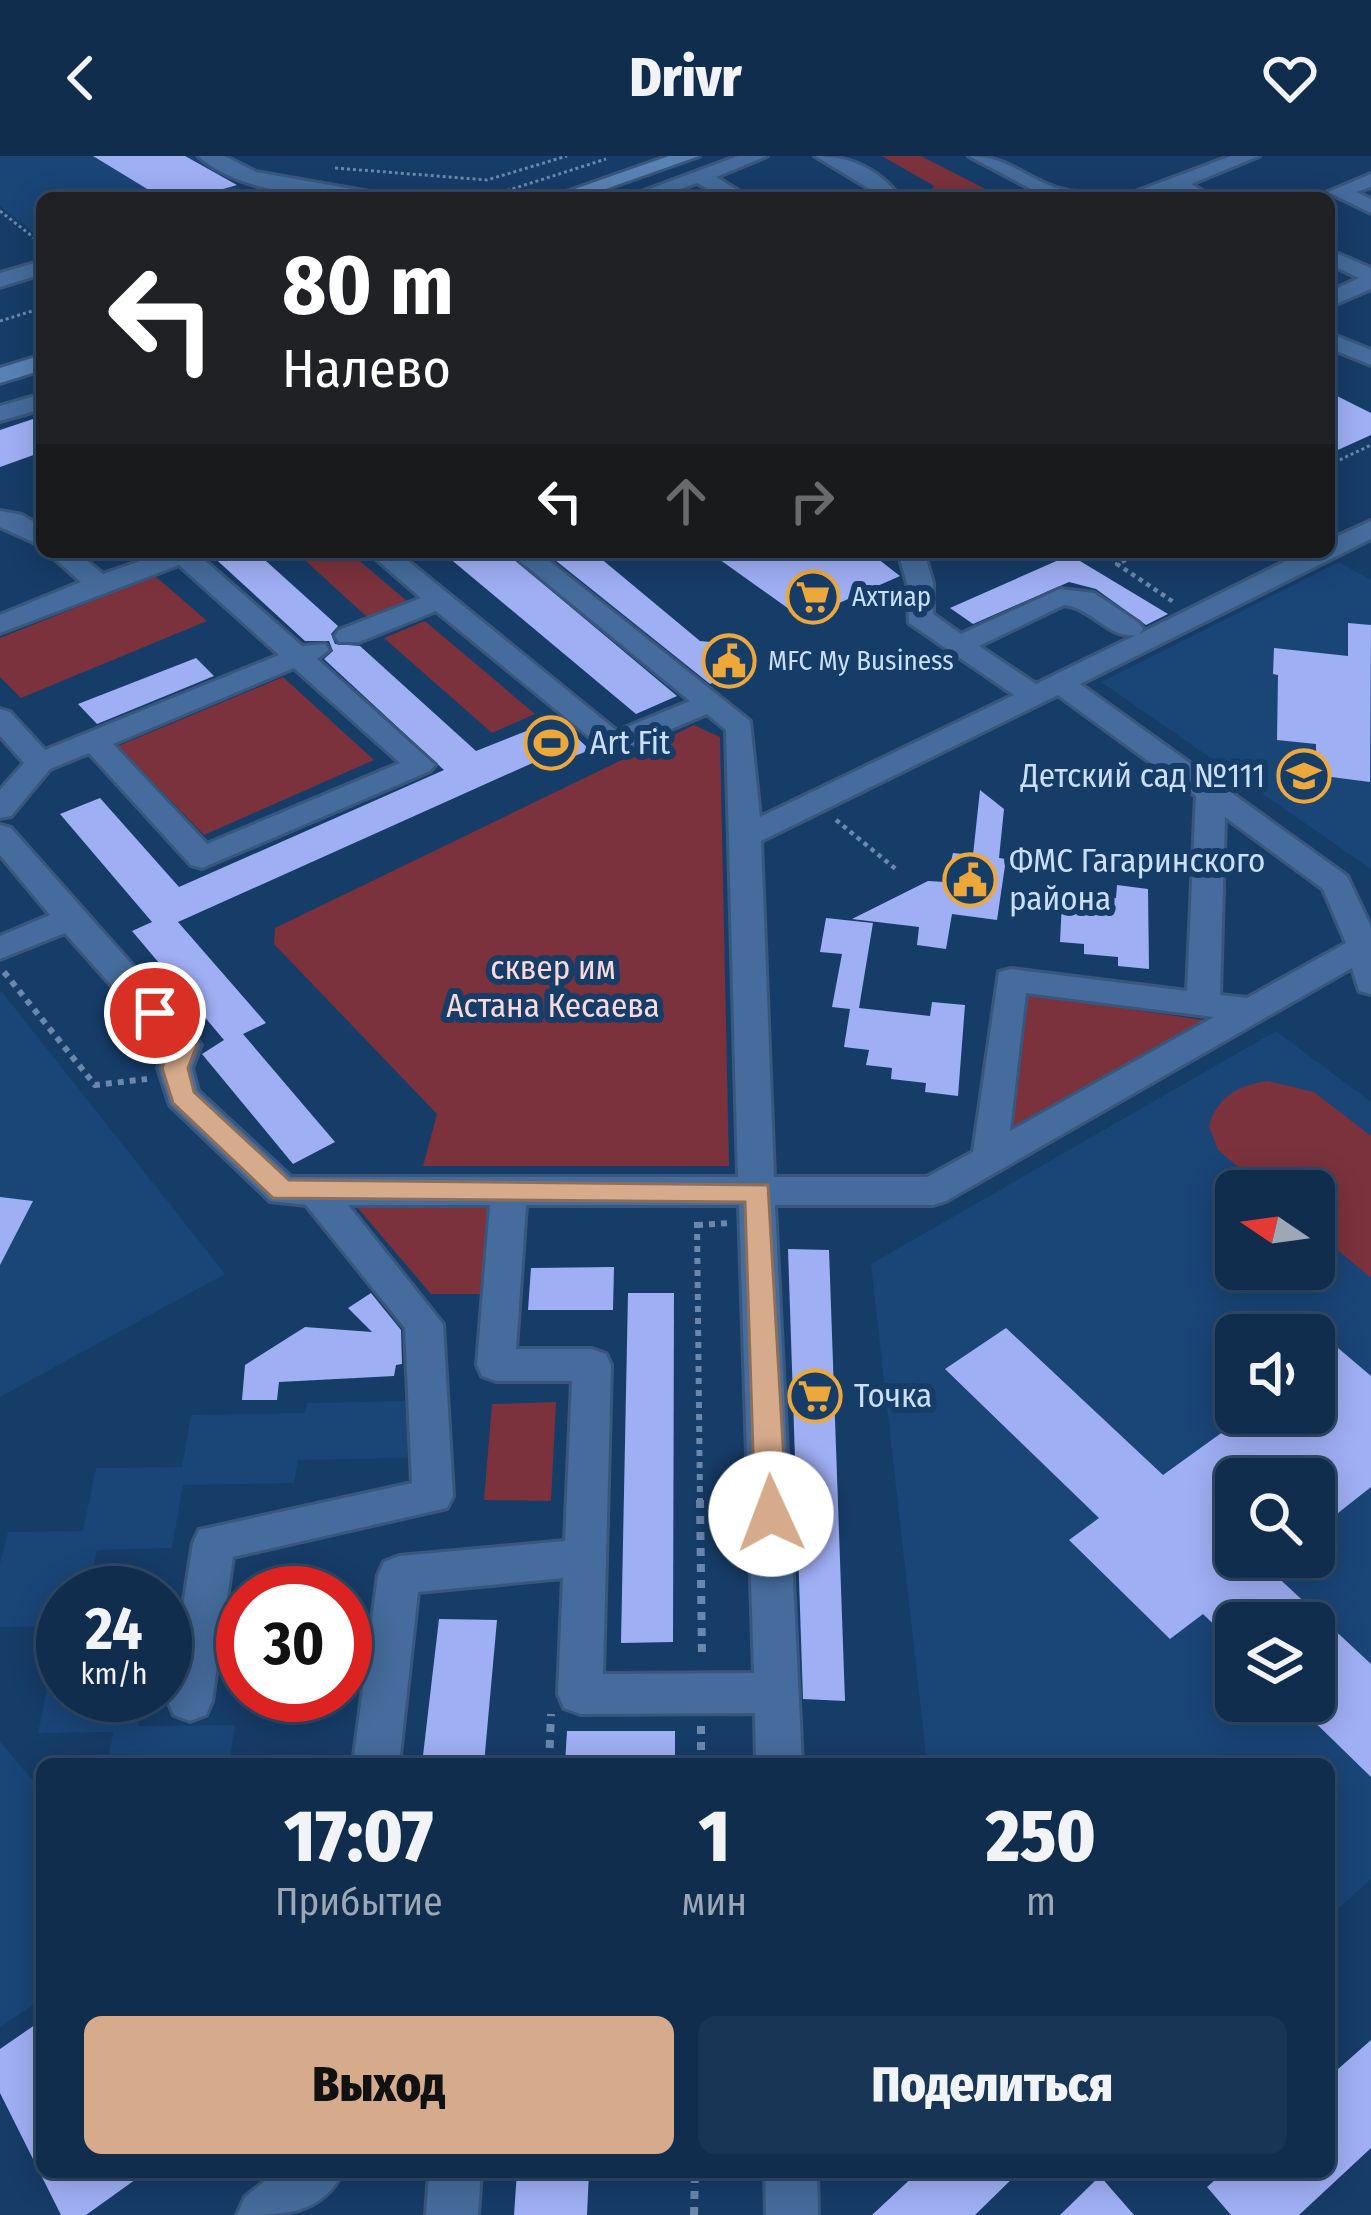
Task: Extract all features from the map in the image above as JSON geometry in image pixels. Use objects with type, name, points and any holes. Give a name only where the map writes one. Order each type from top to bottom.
[{"type":"main road","points":[[584,192],[694,166]]},
{"type":"main road","points":[[0,376],[36,364]]},
{"type":"street","points":[[645,192],[694,166],[758,156]]},
{"type":"street","points":[[825,156],[868,176],[884,192]]},
{"type":"street","points":[[980,156],[1052,192]]},
{"type":"street","points":[[1148,192],[1249,156]]},
{"type":"street","points":[[219,158],[251,177],[326,192]]},
{"type":"street","points":[[694,166],[731,192]]},
{"type":"street","points":[[1371,180],[1339,192],[1371,206]]},
{"type":"street","points":[[1174,184],[1191,192]]},
{"type":"street","points":[[283,192],[297,188]]},
{"type":"street","points":[[1335,259],[1371,279]]},
{"type":"street","points":[[0,280],[36,269]]},
{"type":"street","points":[[1335,296],[1371,279]]},
{"type":"street","points":[[1335,343],[1371,358]]},
{"type":"street","points":[[0,414],[36,403]]},
{"type":"street","points":[[0,519],[13,520],[36,534]]},
{"type":"street","points":[[1335,547],[1371,529]]},
{"type":"street","points":[[67,558],[99,584]]},
{"type":"street","points":[[0,625],[174,558]]},
{"type":"street","points":[[94,741],[202,858],[420,765],[308,653],[187,558]]},
{"type":"street","points":[[388,558],[614,742],[709,703]]},
{"type":"street","points":[[529,558],[740,727],[749,835],[778,1758]]},
{"type":"street","points":[[913,558],[920,583],[919,617],[1030,694]]},
{"type":"street","points":[[749,835],[1030,694],[1073,680],[1313,558]]},
{"type":"street","points":[[959,645],[1060,597],[1085,599],[1130,629]]},
{"type":"street","points":[[350,636],[439,600]]},
{"type":"street","points":[[0,809],[40,763],[308,653]]},
{"type":"street","points":[[1073,680],[1336,884],[1364,947],[1371,983]]},
{"type":"street","points":[[0,718],[40,763]]},
{"type":"street","points":[[1203,1004],[1211,790]]},
{"type":"street","points":[[0,835],[184,1045],[175,1068],[182,1096],[283,1191],[933,1191],[1364,947]]},
{"type":"street","points":[[0,948],[70,919]]},
{"type":"street","points":[[990,1155],[1010,980],[1256,1011]]},
{"type":"street","points":[[192,1688],[214,1543],[433,1496],[424,1324],[316,1191]]},
{"type":"street","points":[[509,1194],[496,1365],[592,1365],[580,1694],[776,1693]]},
{"type":"street","points":[[377,1758],[399,1575],[585,1558]]},
{"type":"street","points":[[263,2215],[309,2178]]},
{"type":"street","points":[[452,2215],[455,2178]]},
{"type":"street","points":[[791,2178],[792,2215]]},
{"type":"path","points":[[325,167],[488,180],[567,156]]},
{"type":"path","points":[[503,192],[615,156]]},
{"type":"path","points":[[0,211],[36,239]]},
{"type":"path","points":[[0,321],[36,310]]},
{"type":"path","points":[[1335,462],[1371,445]]},
{"type":"path","points":[[1130,558],[1117,564],[1186,610]]},
{"type":"path","points":[[814,802],[897,870]]},
{"type":"path","points":[[0,966],[95,1084],[150,1079],[182,1096]]},
{"type":"path","points":[[697,1192],[701,1758]]},
{"type":"path","points":[[694,2215],[695,2178]]},
{"type":"shaded area","points":[[0,156],[191,156],[246,192],[36,192],[36,234],[0,206]]},
{"type":"shaded area","name":"Детский сад №111","points":[[1339,562],[1371,580],[1371,869],[1101,682]]},
{"type":"shaded area","points":[[0,993],[225,1274],[0,1397]]},
{"type":"shaded area","points":[[1276,1031],[1371,1102],[1371,1879],[1335,1912],[1335,1758],[926,1758],[871,1264]]},
{"type":"shaded area","points":[[411,1401],[407,1458],[298,1460],[294,1483],[183,1485],[172,1548],[97,1550],[94,1566],[36,1566],[36,1626],[0,1627],[0,1564],[8,1532],[83,1531],[96,1468],[182,1467],[191,1415],[305,1413],[307,1403]]},
{"type":"shaded area","points":[[40,1722],[235,1725],[230,1758],[109,1758],[113,1732],[38,1733]]},
{"type":"shaded area","points":[[0,1741],[36,1785],[36,2003],[0,2027]]},
{"type":"green space","points":[[882,156],[921,156],[991,192],[930,192],[934,186]]},
{"type":"green space","points":[[303,558],[356,558],[408,602],[367,617]]},
{"type":"green space","points":[[155,576],[207,621],[21,698],[0,677],[0,638]]},
{"type":"green space","points":[[425,621],[535,714],[492,733],[384,638]]},
{"type":"green space","points":[[283,677],[374,760],[204,835],[118,746]]},
{"type":"green space","name":"сквер им Астана Кесаева","points":[[694,725],[720,737],[729,1166],[423,1166],[437,1114],[274,944],[275,928]]},
{"type":"green space","points":[[1027,994],[1204,1020],[1011,1129]]},
{"type":"green space","points":[[1268,1081],[1314,1092],[1371,1136],[1371,1278],[1335,1248],[1335,1170],[1242,1170],[1218,1150],[1209,1126],[1213,1116],[1224,1100]]},
{"type":"green space","points":[[357,1207],[489,1207],[483,1294],[431,1294]]},
{"type":"green space","points":[[556,1402],[551,1501],[484,1500],[492,1404]]},
{"type":"building","points":[[93,156],[185,156],[237,185],[213,192],[152,192]]},
{"type":"building","points":[[1335,395],[1371,413],[1371,435],[1335,451]]},
{"type":"building","points":[[36,418],[36,454],[0,467],[0,430]]},
{"type":"building","points":[[215,558],[263,558],[338,626],[331,634],[335,644],[360,646],[476,751],[557,719],[590,750],[544,768],[537,761],[178,922],[266,1023],[243,1034],[335,1142],[293,1164],[202,1054],[224,1040],[132,931],[152,922],[60,814],[100,798],[179,887],[444,770],[324,659],[333,651],[329,641],[305,641]]},
{"type":"building","points":[[449,558],[512,558],[677,696],[636,714]]},
{"type":"building","points":[[552,558],[600,558],[700,641],[711,642],[746,668],[710,684]]},
{"type":"building","name":"Ахтиар","points":[[717,558],[877,558],[900,576],[803,619]]},
{"type":"building","points":[[1063,558],[1075,558],[1168,614],[1146,625],[1096,589],[1069,582],[973,624],[950,608]]},
{"type":"building","points":[[1348,623],[1371,625],[1370,782],[1316,775],[1316,744],[1277,740],[1274,648],[1348,656]]},
{"type":"building","points":[[196,658],[214,676],[97,724],[78,704]]},
{"type":"building","points":[[980,790],[1004,809],[999,858],[1006,859],[997,920],[952,914],[946,949],[917,945],[919,927],[852,919],[928,881],[946,882],[953,853],[973,855]]},
{"type":"building","points":[[1117,885],[1148,889],[1149,969],[1118,966],[1118,957],[1084,954],[1084,944],[1060,942],[1062,901],[1087,904],[1087,895],[1116,898]]},
{"type":"building","points":[[826,918],[873,923],[859,1008],[930,1016],[932,1002],[965,1005],[958,1096],[925,1092],[926,1083],[891,1079],[892,1068],[866,1065],[869,1050],[844,1047],[850,1009],[832,1007],[842,954],[820,952]]},
{"type":"building","points":[[0,1197],[33,1201],[0,1265]]},
{"type":"building","points":[[788,1249],[829,1250],[845,1701],[803,1699]]},
{"type":"building","points":[[614,1267],[613,1310],[528,1310],[531,1268]]},
{"type":"building","points":[[371,1293],[401,1330],[402,1364],[396,1365],[394,1376],[279,1382],[277,1400],[242,1400],[245,1365],[305,1327],[372,1332],[348,1308]]},
{"type":"building","points":[[628,1293],[674,1293],[673,1642],[621,1643]]},
{"type":"building","points":[[1006,1328],[1163,1475],[1220,1434],[1335,1434],[1338,1348],[1371,1376],[1371,1487],[1335,1515],[1335,1458],[1215,1458],[1215,1578],[1279,1578],[1304,1602],[1215,1602],[1215,1626],[1203,1614],[1170,1639],[1069,1540],[1099,1518],[945,1369]]},
{"type":"building","points":[[439,1619],[497,1620],[485,1758],[423,1758]]},
{"type":"building","points":[[1335,1631],[1371,1664],[1371,1777],[1315,1722],[1335,1722]]},
{"type":"building","points":[[567,1731],[675,1731],[675,1758],[565,1758]]},
{"type":"building","points":[[36,2024],[36,2165],[0,2093],[0,2049]]},
{"type":"building","points":[[1371,2040],[1371,2148],[1299,2215],[1231,2215],[1207,2187],[1217,2178],[1335,2178],[1335,2072]]},
{"type":"building","points":[[42,2178],[138,2178],[86,2215],[61,2215]]},
{"type":"building","points":[[517,2178],[589,2178],[587,2215],[514,2215]]},
{"type":"building","points":[[912,2178],[1013,2178],[975,2215],[872,2215]]},
{"type":"building","points":[[1102,2178],[1134,2215],[1060,2215]]},
{"type":"place","name":"Ахтиар","points":[[813,597]]},
{"type":"place","name":"MFC My Business","points":[[729,661]]},
{"type":"place","name":"Art Fit","points":[[551,743]]},
{"type":"place","name":"Детский сад №111","points":[[1304,776]]},
{"type":"place","name":"ФМС Гагаринского района","points":[[970,880]]},
{"type":"place","name":"Точка","points":[[815,1396]]},
{"type":"route","points":[[155,1013],[184,1045],[175,1068],[182,1096],[283,1191],[758,1192],[771,1514]]}]
